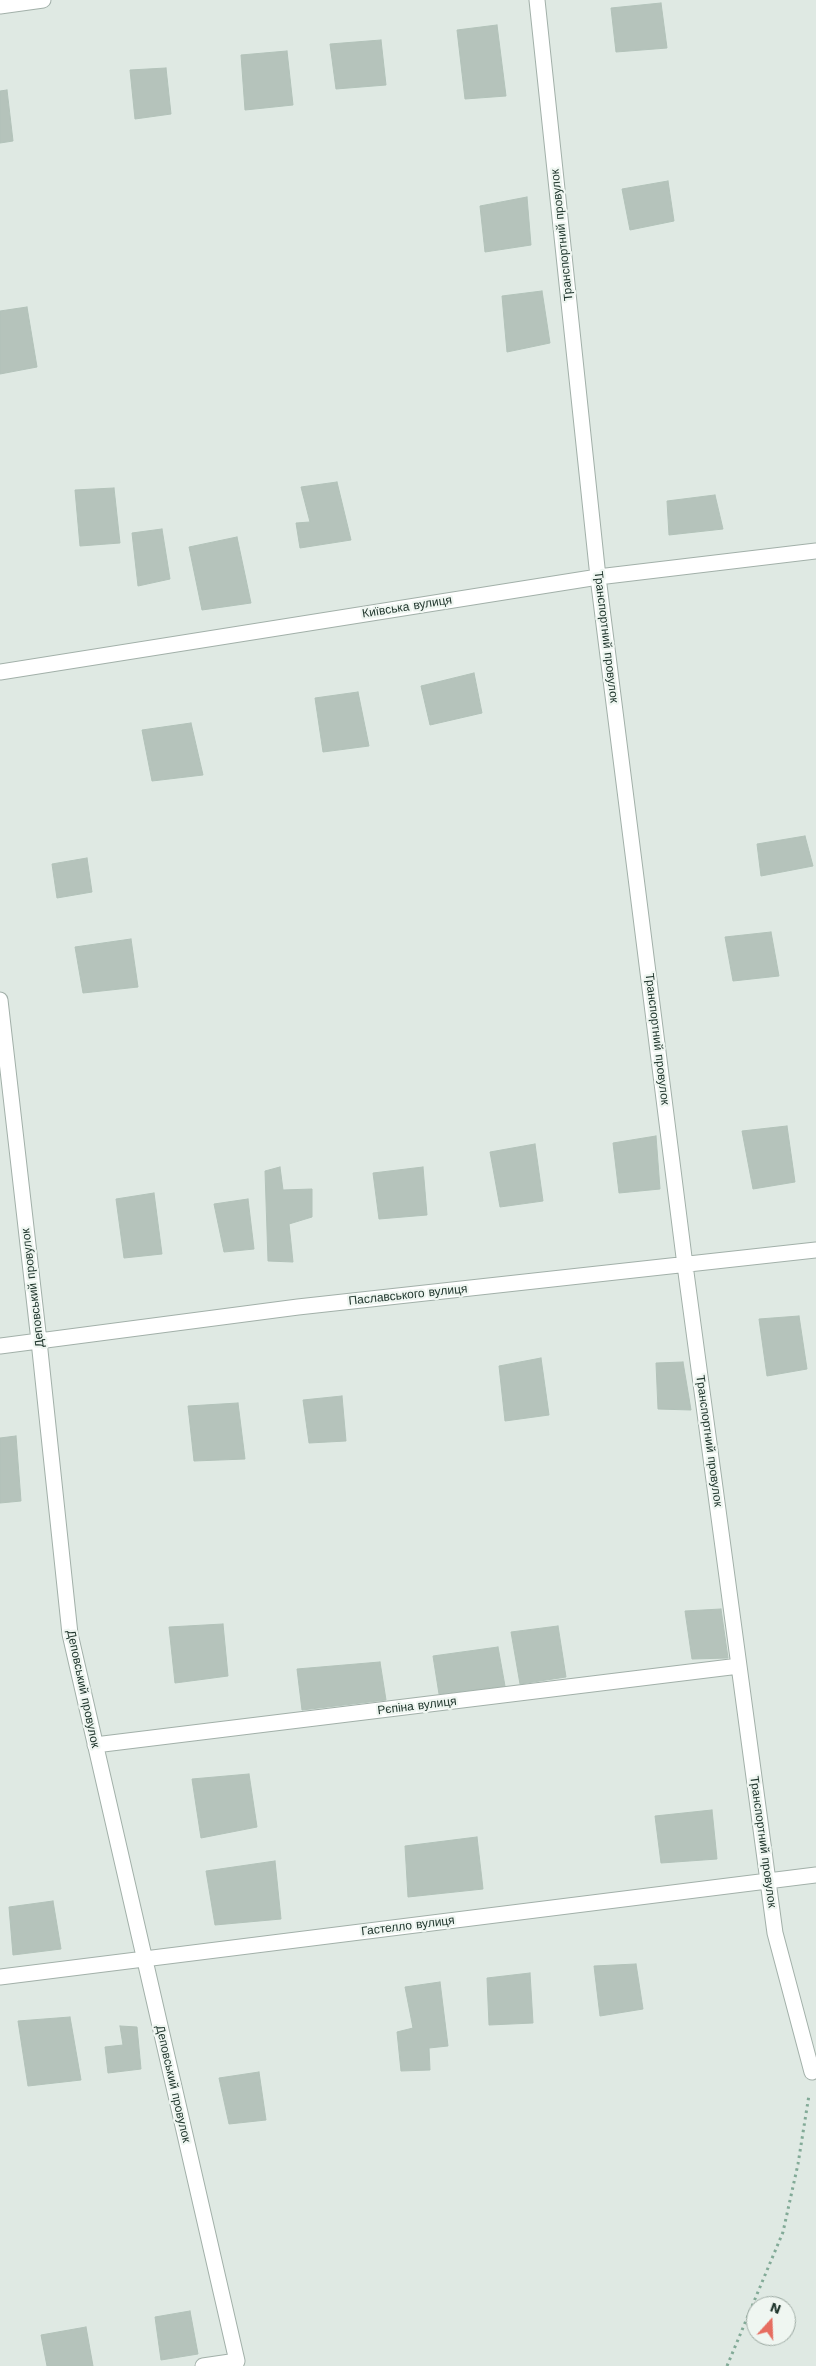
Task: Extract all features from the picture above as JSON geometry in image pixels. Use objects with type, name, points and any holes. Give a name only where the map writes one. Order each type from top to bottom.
[{"type":"street","points":[[0,6],[42,0]]},
{"type":"street","name":"Транспортний провулок","points":[[537,0],[598,576],[739,1666],[775,1933],[812,2072]]},
{"type":"street","name":"Київська вулиця","points":[[0,672],[598,576],[816,551]]},
{"type":"street","name":"Деповський провулок","points":[[0,1000],[40,1341],[70,1634],[236,2364]]},
{"type":"street","name":"Паславського вулиця","points":[[0,1346],[298,1308],[816,1250]]},
{"type":"street","name":"Рєпіна вулиця","points":[[95,1745],[739,1666]]},
{"type":"street","name":"Гастелло вулиця","points":[[0,1977],[816,1875]]},
{"type":"street","points":[[203,2366],[236,2364]]},
{"type":"path","points":[[727,2366],[783,2232],[798,2164],[812,2072]]},
{"type":"building","points":[[661,3],[667,48],[616,52],[611,8]]},
{"type":"building","points":[[497,25],[506,96],[465,99],[457,30]]},
{"type":"building","points":[[381,40],[386,85],[336,89],[330,44]]},
{"type":"building","points":[[287,51],[293,105],[245,110],[241,55]]},
{"type":"building","points":[[166,68],[171,114],[135,119],[130,70]]},
{"type":"building","points":[[7,90],[13,141],[0,143],[0,91]]},
{"type":"building","points":[[668,181],[674,221],[630,230],[622,189]]},
{"type":"building","points":[[527,197],[531,245],[485,252],[480,206]]},
{"type":"building","points":[[542,291],[550,343],[507,352],[502,296]]},
{"type":"building","points":[[27,307],[37,367],[0,374],[0,311]]},
{"type":"building","points":[[337,482],[351,540],[300,548],[296,523],[310,522],[301,487]]},
{"type":"building","points":[[114,488],[120,543],[80,546],[75,490]]},
{"type":"building","points":[[715,495],[723,529],[669,535],[667,501]]},
{"type":"building","points":[[162,529],[170,579],[138,586],[132,533]]},
{"type":"building","points":[[237,537],[251,603],[202,610],[189,547]]},
{"type":"building","points":[[474,673],[482,713],[430,725],[421,686]]},
{"type":"building","points":[[358,692],[369,746],[323,752],[315,698]]},
{"type":"building","points":[[191,723],[203,775],[152,781],[142,730]]},
{"type":"building","points":[[805,836],[813,866],[761,876],[757,844]]},
{"type":"building","points":[[87,858],[92,892],[57,898],[52,864]]},
{"type":"building","points":[[771,932],[779,976],[733,981],[725,937]]},
{"type":"building","points":[[131,939],[138,987],[83,993],[75,947]]},
{"type":"building","points":[[787,1126],[795,1182],[753,1189],[742,1131]]},
{"type":"building","points":[[656,1136],[660,1189],[619,1193],[613,1143]]},
{"type":"building","points":[[535,1144],[543,1201],[500,1207],[490,1152]]},
{"type":"building","points":[[280,1167],[283,1190],[312,1189],[312,1217],[289,1224],[293,1262],[268,1261],[265,1171]]},
{"type":"building","points":[[423,1167],[427,1215],[379,1219],[373,1173]]},
{"type":"building","points":[[154,1193],[162,1254],[124,1258],[116,1199]]},
{"type":"building","points":[[248,1199],[254,1249],[224,1252],[214,1204]]},
{"type":"building","points":[[799,1316],[807,1369],[767,1376],[759,1319]]},
{"type":"building","points":[[541,1358],[549,1415],[505,1421],[499,1366]]},
{"type":"building","points":[[683,1362],[691,1410],[658,1409],[656,1363]]},
{"type":"building","points":[[342,1396],[346,1441],[309,1443],[303,1400]]},
{"type":"building","points":[[238,1403],[245,1459],[194,1461],[188,1406]]},
{"type":"building","points":[[16,1436],[21,1501],[0,1503],[0,1438]]},
{"type":"building","points":[[721,1609],[728,1658],[692,1659],[685,1611]]},
{"type":"building","points":[[223,1624],[228,1676],[175,1683],[169,1627]]},
{"type":"building","points":[[558,1626],[566,1677],[520,1684],[511,1632]]},
{"type":"building","points":[[498,1647],[505,1686],[439,1694],[433,1656]]},
{"type":"building","points":[[380,1662],[386,1700],[302,1710],[297,1669]]},
{"type":"building","points":[[249,1774],[257,1827],[201,1838],[192,1779]]},
{"type":"building","points":[[712,1810],[717,1859],[661,1863],[655,1816]]},
{"type":"building","points":[[477,1837],[483,1889],[408,1897],[405,1846]]},
{"type":"building","points":[[275,1861],[281,1919],[215,1925],[206,1871]]},
{"type":"building","points":[[53,1901],[61,1949],[13,1955],[9,1907]]},
{"type":"building","points":[[636,1964],[643,2009],[600,2016],[594,1966]]},
{"type":"building","points":[[530,1973],[533,2023],[489,2025],[487,1978]]},
{"type":"building","points":[[440,1982],[448,2046],[429,2048],[430,2070],[401,2071],[397,2032],[413,2028],[405,1987]]},
{"type":"building","points":[[70,2017],[81,2080],[28,2086],[18,2021]]},
{"type":"building","points":[[120,2026],[137,2027],[141,2069],[108,2073],[105,2047],[123,2045]]},
{"type":"building","points":[[259,2072],[266,2120],[229,2124],[219,2078]]},
{"type":"building","points":[[190,2311],[198,2354],[161,2360],[155,2317]]},
{"type":"building","points":[[86,2327],[93,2366],[47,2366],[41,2335]]}]
